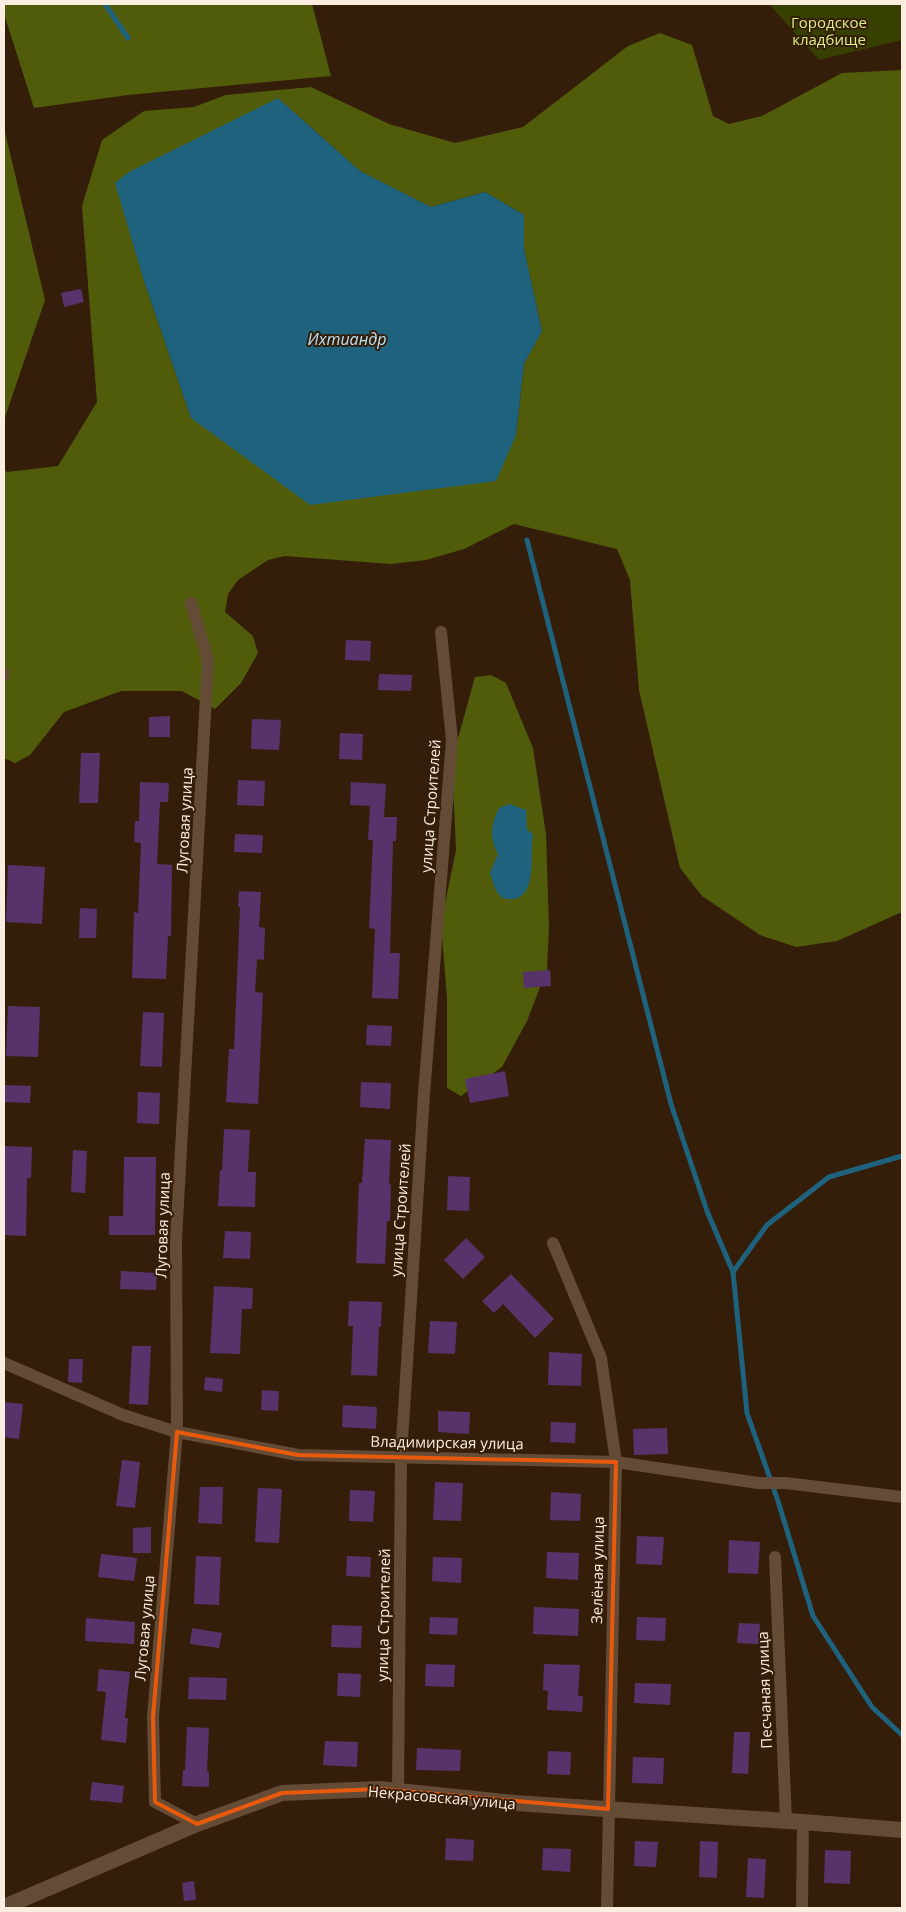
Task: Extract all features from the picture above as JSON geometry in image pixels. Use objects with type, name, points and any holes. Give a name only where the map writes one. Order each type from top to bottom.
[{"type":"street","name":"Луговая улица","points":[[191,603],[208,660],[176,1240],[177,1432],[152,1717],[155,1802],[197,1824]]},
{"type":"street","name":"улица Строителей","points":[[398,1791],[401,1457],[424,1094],[452,740],[441,632]]},
{"type":"street","name":"Зелёная улица","points":[[553,1244],[601,1358],[616,1462],[607,1908]]},
{"type":"street","name":"Владимирская улица","points":[[4,1363],[123,1415],[177,1432],[298,1455],[616,1462],[758,1483],[785,1483],[902,1497]]},
{"type":"street","name":"Песчаная улица","points":[[775,1557],[786,1821]]},
{"type":"street","name":"Некрасовская улица","points":[[4,1907],[197,1824],[282,1792],[379,1789],[514,1803],[902,1830]]},
{"type":"street","points":[[802,1908],[803,1822]]},
{"type":"highlighted area","points":[[177,1432],[298,1455],[616,1462],[608,1809],[379,1789],[282,1793],[197,1824],[155,1802],[153,1717]]},
{"type":"green space","points":[[4,4],[312,4],[331,76],[128,95],[34,108],[4,14]]},
{"type":"green space","name":"Городское кладбище","points":[[769,4],[902,4],[902,40],[819,60]]},
{"type":"green space","points":[[660,33],[692,45],[713,116],[729,124],[762,116],[842,73],[902,70],[902,912],[837,941],[796,947],[760,935],[702,896],[680,868],[639,690],[630,580],[617,549],[514,524],[464,549],[426,560],[391,564],[285,556],[268,560],[238,580],[228,594],[225,612],[253,636],[258,653],[241,683],[215,709],[182,691],[121,691],[64,712],[30,755],[15,763],[4,758],[4,470],[7,472],[58,466],[97,402],[82,206],[102,140],[144,111],[194,107],[226,95],[311,87],[389,124],[455,143],[523,127],[628,46]],"holes":[[[278,98],[360,171],[431,207],[485,192],[524,215],[524,249],[542,331],[524,364],[516,435],[191,418],[144,281],[131,234]]]},
{"type":"green space","points":[[4,128],[45,300],[4,420]]},
{"type":"green space","points":[[491,675],[506,683],[533,748],[546,834],[549,928],[547,969],[527,1021],[502,1067],[461,1096],[447,1088],[447,998],[441,923],[456,850],[452,760],[475,677]]},
{"type":"water","name":"Ихтиандр","points":[[278,98],[360,171],[431,207],[485,192],[524,215],[524,249],[542,331],[524,364],[516,435],[496,481],[310,505],[191,418],[144,281],[115,183],[129,172]]},
{"type":"water","points":[[509,804],[526,810],[527,830],[533,834],[531,875],[528,885],[524,893],[517,898],[506,899],[497,892],[490,873],[498,854],[492,837],[494,819],[499,808]]},
{"type":"building","points":[[81,289],[84,302],[64,307],[61,293]]},
{"type":"building","points":[[346,640],[371,641],[370,661],[345,660]]},
{"type":"building","points":[[379,674],[412,675],[411,691],[378,690]]},
{"type":"building","points":[[170,716],[170,737],[149,737],[149,717]]},
{"type":"building","points":[[252,719],[281,720],[279,750],[251,749]]},
{"type":"building","points":[[340,733],[363,734],[362,760],[339,759]]},
{"type":"building","points":[[81,753],[100,753],[98,803],[79,803]]},
{"type":"building","points":[[238,780],[265,781],[264,806],[237,805]]},
{"type":"building","points":[[140,782],[169,783],[168,802],[160,802],[157,864],[172,865],[171,936],[168,936],[166,979],[132,978],[134,912],[138,913],[141,843],[134,842],[135,821],[139,821]]},
{"type":"building","points":[[351,782],[386,784],[384,817],[397,817],[396,841],[393,841],[390,953],[400,953],[398,999],[372,998],[375,929],[369,928],[373,840],[368,840],[370,806],[350,805]]},
{"type":"building","points":[[235,834],[263,835],[262,853],[234,852]]},
{"type":"building","points":[[8,865],[45,867],[42,924],[6,922]]},
{"type":"building","points":[[239,891],[261,892],[259,927],[265,928],[264,960],[257,959],[255,992],[263,993],[258,1104],[226,1102],[229,1049],[234,1049],[240,907],[238,907]]},
{"type":"building","points":[[80,908],[97,909],[96,938],[79,938]]},
{"type":"building","points":[[550,970],[551,986],[524,988],[523,972]]},
{"type":"building","points":[[8,1006],[40,1007],[38,1057],[6,1056]]},
{"type":"building","points":[[143,1012],[164,1013],[162,1067],[140,1066]]},
{"type":"building","points":[[367,1025],[392,1026],[391,1046],[366,1045]]},
{"type":"building","points":[[505,1071],[509,1096],[470,1103],[465,1079]]},
{"type":"building","points":[[361,1082],[391,1083],[390,1109],[360,1107]]},
{"type":"building","points":[[4,1085],[31,1086],[30,1103],[4,1102]]},
{"type":"building","points":[[138,1092],[160,1093],[159,1124],[137,1123]]},
{"type":"building","points":[[224,1129],[250,1130],[248,1172],[256,1172],[255,1207],[218,1206]]},
{"type":"building","points":[[365,1139],[391,1140],[390,1221],[387,1221],[385,1264],[356,1263],[359,1183],[362,1183]]},
{"type":"building","points":[[4,1146],[32,1147],[31,1178],[27,1178],[26,1236],[4,1235]]},
{"type":"building","points":[[73,1150],[87,1151],[85,1193],[71,1192]]},
{"type":"building","points":[[124,1157],[156,1157],[155,1235],[109,1235],[109,1216],[123,1216]]},
{"type":"building","points":[[448,1176],[470,1177],[469,1211],[447,1210]]},
{"type":"building","points":[[225,1231],[251,1232],[250,1259],[223,1258]]},
{"type":"building","points":[[466,1238],[485,1257],[463,1279],[444,1260]]},
{"type":"building","points":[[121,1271],[157,1273],[156,1290],[120,1289]]},
{"type":"building","points":[[511,1274],[554,1319],[535,1338],[503,1304],[494,1313],[482,1301]]},
{"type":"building","points":[[214,1286],[253,1288],[252,1309],[242,1309],[240,1354],[210,1353]]},
{"type":"building","points":[[349,1301],[382,1302],[377,1376],[351,1375],[353,1326],[348,1326]]},
{"type":"building","points":[[430,1321],[457,1322],[455,1354],[428,1353]]},
{"type":"building","points":[[132,1346],[151,1346],[148,1405],[129,1404]]},
{"type":"building","points":[[549,1352],[582,1354],[581,1386],[548,1385]]},
{"type":"building","points":[[69,1359],[83,1359],[82,1383],[68,1382]]},
{"type":"building","points":[[205,1377],[223,1379],[222,1392],[204,1390]]},
{"type":"building","points":[[262,1390],[279,1391],[278,1411],[261,1410]]},
{"type":"building","points":[[4,1402],[23,1404],[19,1439],[4,1437]]},
{"type":"building","points":[[343,1405],[377,1407],[376,1429],[342,1427]]},
{"type":"building","points":[[438,1411],[470,1412],[469,1434],[438,1432]]},
{"type":"building","points":[[551,1422],[576,1423],[575,1443],[550,1442]]},
{"type":"building","points":[[667,1428],[668,1454],[634,1455],[633,1429]]},
{"type":"building","points":[[122,1460],[140,1462],[135,1508],[116,1506]]},
{"type":"building","points":[[435,1482],[463,1483],[461,1521],[433,1520]]},
{"type":"building","points":[[200,1487],[223,1487],[222,1524],[198,1523]]},
{"type":"building","points":[[258,1488],[282,1489],[279,1543],[255,1542]]},
{"type":"building","points":[[350,1490],[375,1491],[373,1522],[349,1521]]},
{"type":"building","points":[[551,1492],[581,1494],[580,1521],[550,1520]]},
{"type":"building","points":[[151,1527],[151,1553],[133,1553],[133,1528]]},
{"type":"building","points":[[637,1536],[664,1537],[662,1565],[636,1564]]},
{"type":"building","points":[[729,1540],[760,1542],[758,1574],[728,1573]]},
{"type":"building","points":[[547,1552],[579,1553],[578,1580],[546,1578]]},
{"type":"building","points":[[101,1554],[137,1558],[134,1581],[98,1577]]},
{"type":"building","points":[[196,1556],[221,1557],[219,1605],[194,1604]]},
{"type":"building","points":[[347,1556],[371,1557],[370,1577],[346,1576]]},
{"type":"building","points":[[433,1557],[462,1558],[461,1583],[432,1581]]},
{"type":"building","points":[[534,1607],[579,1609],[578,1636],[533,1634]]},
{"type":"building","points":[[430,1617],[458,1618],[457,1635],[429,1634]]},
{"type":"building","points":[[637,1617],[666,1618],[665,1641],[636,1640]]},
{"type":"building","points":[[86,1618],[135,1622],[134,1644],[85,1641]]},
{"type":"building","points":[[739,1623],[760,1624],[759,1644],[737,1643]]},
{"type":"building","points":[[332,1625],[362,1626],[361,1648],[331,1647]]},
{"type":"building","points":[[192,1628],[222,1633],[219,1648],[190,1644]]},
{"type":"building","points":[[426,1664],[455,1665],[454,1687],[425,1686]]},
{"type":"building","points":[[544,1664],[580,1665],[578,1696],[583,1696],[582,1712],[547,1710],[548,1691],[543,1690]]},
{"type":"building","points":[[99,1669],[130,1672],[125,1718],[128,1718],[126,1743],[101,1740],[106,1692],[97,1691]]},
{"type":"building","points":[[338,1673],[361,1674],[360,1697],[337,1696]]},
{"type":"building","points":[[189,1677],[227,1678],[226,1700],[188,1699]]},
{"type":"building","points":[[635,1683],[671,1684],[670,1705],[634,1703]]},
{"type":"building","points":[[187,1727],[209,1728],[207,1771],[209,1772],[209,1787],[182,1786],[183,1770],[185,1770]]},
{"type":"building","points":[[734,1732],[750,1732],[748,1774],[732,1773]]},
{"type":"building","points":[[325,1741],[358,1742],[357,1767],[323,1765]]},
{"type":"building","points":[[417,1748],[461,1750],[460,1771],[416,1770]]},
{"type":"building","points":[[548,1751],[571,1752],[570,1775],[547,1774]]},
{"type":"building","points":[[633,1757],[664,1758],[663,1784],[632,1783]]},
{"type":"building","points":[[92,1782],[124,1786],[122,1803],[90,1800]]},
{"type":"building","points":[[446,1838],[474,1840],[473,1861],[445,1860]]},
{"type":"building","points":[[635,1841],[658,1842],[656,1867],[634,1866]]},
{"type":"building","points":[[700,1841],[718,1842],[717,1878],[699,1877]]},
{"type":"building","points":[[543,1848],[571,1849],[570,1872],[542,1870]]},
{"type":"building","points":[[825,1850],[851,1851],[850,1884],[824,1883]]},
{"type":"building","points":[[748,1858],[766,1859],[764,1898],[746,1897]]},
{"type":"building","points":[[194,1881],[196,1900],[184,1901],[182,1883]]},
{"type":"waterway","points":[[105,4],[128,38]]},
{"type":"waterway","points":[[527,540],[671,1104],[707,1211],[733,1272],[747,1413],[778,1501],[813,1616],[872,1707],[902,1735]]},
{"type":"waterway","points":[[733,1272],[767,1225],[829,1177],[902,1156]]}]
